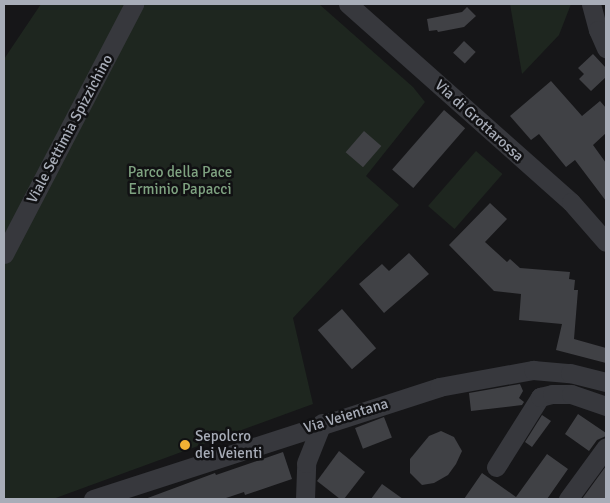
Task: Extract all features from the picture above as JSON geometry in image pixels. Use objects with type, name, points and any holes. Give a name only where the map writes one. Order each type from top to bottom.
[{"type":"street","name":"Viale Settimia Spizzichino","points":[[4,254],[134,4]]},
{"type":"street","name":"Via di Grottarossa","points":[[348,4],[571,202],[606,242]]},
{"type":"street","points":[[591,4],[598,30],[606,48]]},
{"type":"street","name":"Via Veientana","points":[[93,499],[322,423],[439,388],[533,370],[570,373],[606,382]]},
{"type":"street","points":[[496,467],[540,397],[552,394],[571,394],[606,406]]},
{"type":"street","points":[[321,499],[305,493],[308,454],[322,423]]},
{"type":"street","points":[[568,499],[606,447]]},
{"type":"green space","name":"Parco della Pace Erminio Papacci","points":[[41,4],[319,4],[413,87],[425,102],[366,176],[399,205],[293,318],[313,404],[53,499],[4,499],[4,59]]},
{"type":"green space","points":[[510,4],[571,4],[559,35],[522,74]]},
{"type":"green space","points":[[476,151],[502,174],[455,229],[428,206]]},
{"type":"building","points":[[467,7],[476,16],[464,27],[438,32],[437,30],[429,31],[427,19],[462,12]]},
{"type":"building","points":[[464,41],[476,52],[465,64],[453,53]]},
{"type":"building","points":[[593,54],[606,68],[606,77],[591,91],[579,79],[584,74],[578,68]]},
{"type":"building","points":[[551,81],[582,116],[600,101],[606,108],[606,133],[593,145],[606,163],[606,201],[575,160],[566,167],[539,134],[531,140],[510,116]]},
{"type":"building","points":[[444,110],[465,128],[413,188],[392,170]]},
{"type":"building","points":[[364,131],[381,146],[363,167],[346,152]]},
{"type":"building","points":[[490,203],[507,219],[485,242],[507,262],[510,259],[520,268],[570,272],[569,279],[575,280],[574,290],[578,290],[574,339],[606,348],[606,363],[556,350],[562,324],[519,320],[521,294],[494,291],[449,245]]},
{"type":"building","points":[[409,253],[429,274],[384,313],[359,284],[382,264],[389,271]]},
{"type":"building","points":[[342,309],[376,348],[352,369],[318,330]]},
{"type":"building","points":[[520,384],[523,391],[519,398],[524,402],[522,405],[471,411],[469,393]]},
{"type":"building","points":[[578,414],[606,433],[606,436],[597,440],[589,451],[565,434]]},
{"type":"building","points":[[542,415],[551,421],[532,447],[525,442]]},
{"type":"building","points":[[384,417],[392,438],[363,449],[355,428]]},
{"type":"building","points":[[441,431],[454,437],[462,451],[448,475],[434,483],[422,485],[410,473],[410,459],[429,436]]},
{"type":"building","points":[[339,451],[365,472],[344,499],[340,499],[317,481]]},
{"type":"building","points":[[283,452],[292,479],[245,495],[244,492],[223,499],[145,499],[215,473],[216,475]]},
{"type":"building","points":[[547,454],[568,469],[547,499],[464,499],[482,473],[516,497]]},
{"type":"building","points":[[606,466],[606,499],[582,499]]},
{"type":"building","points":[[382,484],[403,499],[371,499]]},
{"type":"place","name":"Sepolcro dei Veienti","points":[[185,445]]}]
